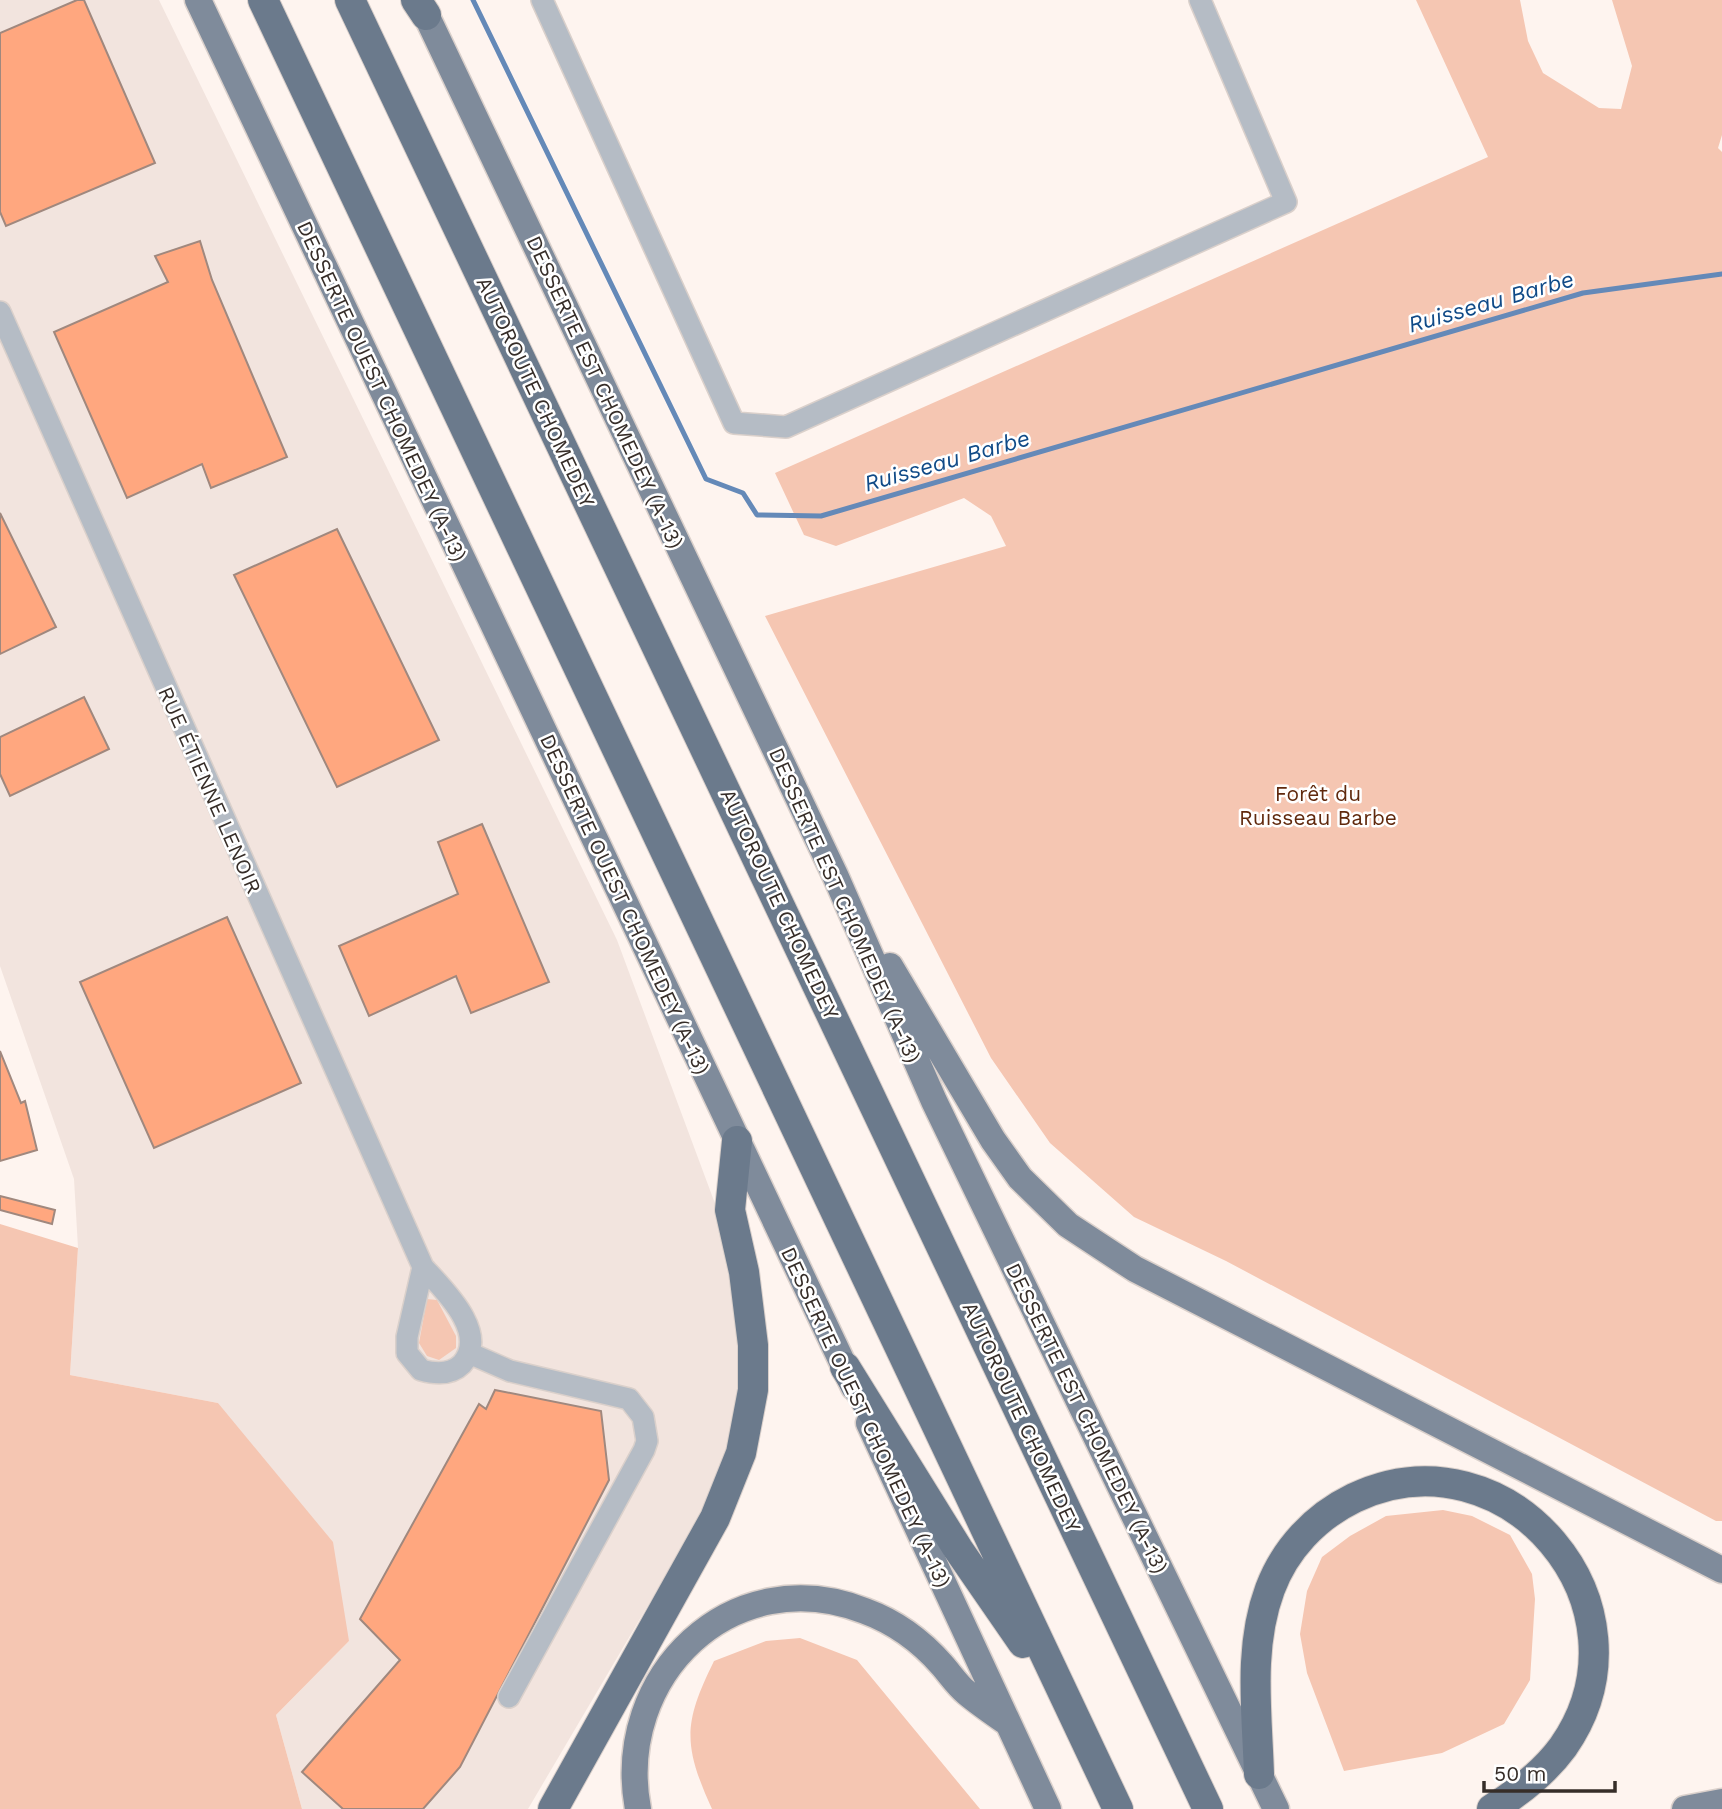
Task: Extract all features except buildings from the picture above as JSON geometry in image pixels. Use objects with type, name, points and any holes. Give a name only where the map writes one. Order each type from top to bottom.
[{"type":"highway","points":[[263,0],[1118,1809]]},
{"type":"highway","name":"AUTOROUTE CHOMEDEY","points":[[350,0],[1208,1809]]},
{"type":"highway","points":[[553,1809],[715,1518],[741,1453],[753,1390],[753,1345],[744,1272],[730,1210],[737,1141]]},
{"type":"highway","points":[[845,1367],[958,1549],[1074,1718]]},
{"type":"highway","points":[[1259,1774],[1257,1647],[1269,1590],[1286,1555],[1316,1522],[1345,1502],[1380,1488],[1439,1482],[1498,1498],[1541,1529],[1566,1558],[1576,1575],[1591,1622],[1592,1672],[1584,1705],[1571,1735],[1552,1760],[1527,1785],[1492,1809]]},
{"type":"main road","name":"DESSERTE OUEST CHOMEDEY (A-13)","points":[[198,0],[845,1367],[895,1484],[1048,1809]]},
{"type":"main road","name":"DESSERTE EST CHOMEDEY (A-13)","points":[[420,5],[835,875],[940,1113],[1276,1809]]},
{"type":"main road","points":[[835,875],[993,1140],[1032,1192],[1068,1225],[1135,1269],[1722,1570]]},
{"type":"main road","points":[[638,1809],[633,1771],[634,1751],[643,1713],[658,1679],[678,1653],[704,1630],[733,1614],[763,1603],[816,1599],[851,1606],[882,1618],[918,1642],[965,1691],[1008,1723]]},
{"type":"main road","points":[[1685,1809],[1722,1802]]},
{"type":"street","points":[[542,0],[734,422],[786,427],[1286,201],[1200,0]]},
{"type":"street","name":"RUE ÉTIENNE LENOIR","points":[[0,312],[423,1267],[466,1322],[471,1340],[469,1353]]},
{"type":"street","points":[[423,1267],[407,1337],[410,1360],[421,1370],[438,1373],[457,1368],[469,1353],[510,1371],[601,1390],[629,1399],[643,1417],[646,1428],[644,1450],[509,1697]]},
{"type":"shaded area","points":[[0,0],[159,0],[617,940],[720,1217],[743,1367],[720,1483],[528,1809],[302,1809],[276,1715],[349,1641],[218,1403],[70,1375],[78,1248],[74,1179],[0,966]]},
{"type":"green space","name":"Forêt du Ruisseau Barbe","points":[[1416,0],[1520,0],[1528,41],[1543,73],[1599,108],[1621,109],[1632,66],[1612,0],[1722,0],[1722,135],[1718,148],[1722,152],[1722,1521],[1716,1521],[1226,1261],[1134,1217],[1050,1143],[991,1058],[765,616],[1006,546],[991,516],[964,498],[836,546],[804,535],[775,473],[1488,157]]},
{"type":"green space","points":[[0,1224],[78,1248],[70,1375],[218,1403],[333,1542],[349,1641],[276,1715],[302,1809],[0,1809]]},
{"type":"green space","points":[[427,1299],[437,1300],[456,1336],[456,1348],[439,1360],[427,1356],[419,1343]]},
{"type":"green space","points":[[1443,1510],[1472,1516],[1510,1535],[1532,1574],[1535,1599],[1530,1680],[1504,1724],[1442,1753],[1344,1771],[1307,1673],[1300,1634],[1307,1591],[1322,1557],[1350,1536],[1386,1516]]},
{"type":"green space","points":[[800,1638],[857,1660],[980,1809],[712,1809],[696,1768],[690,1735],[697,1702],[714,1661],[766,1641]]},
{"type":"waterway","name":"Ruisseau Barbe","points":[[473,0],[706,479],[743,493],[757,515],[821,516],[1583,293],[1722,274]]}]
